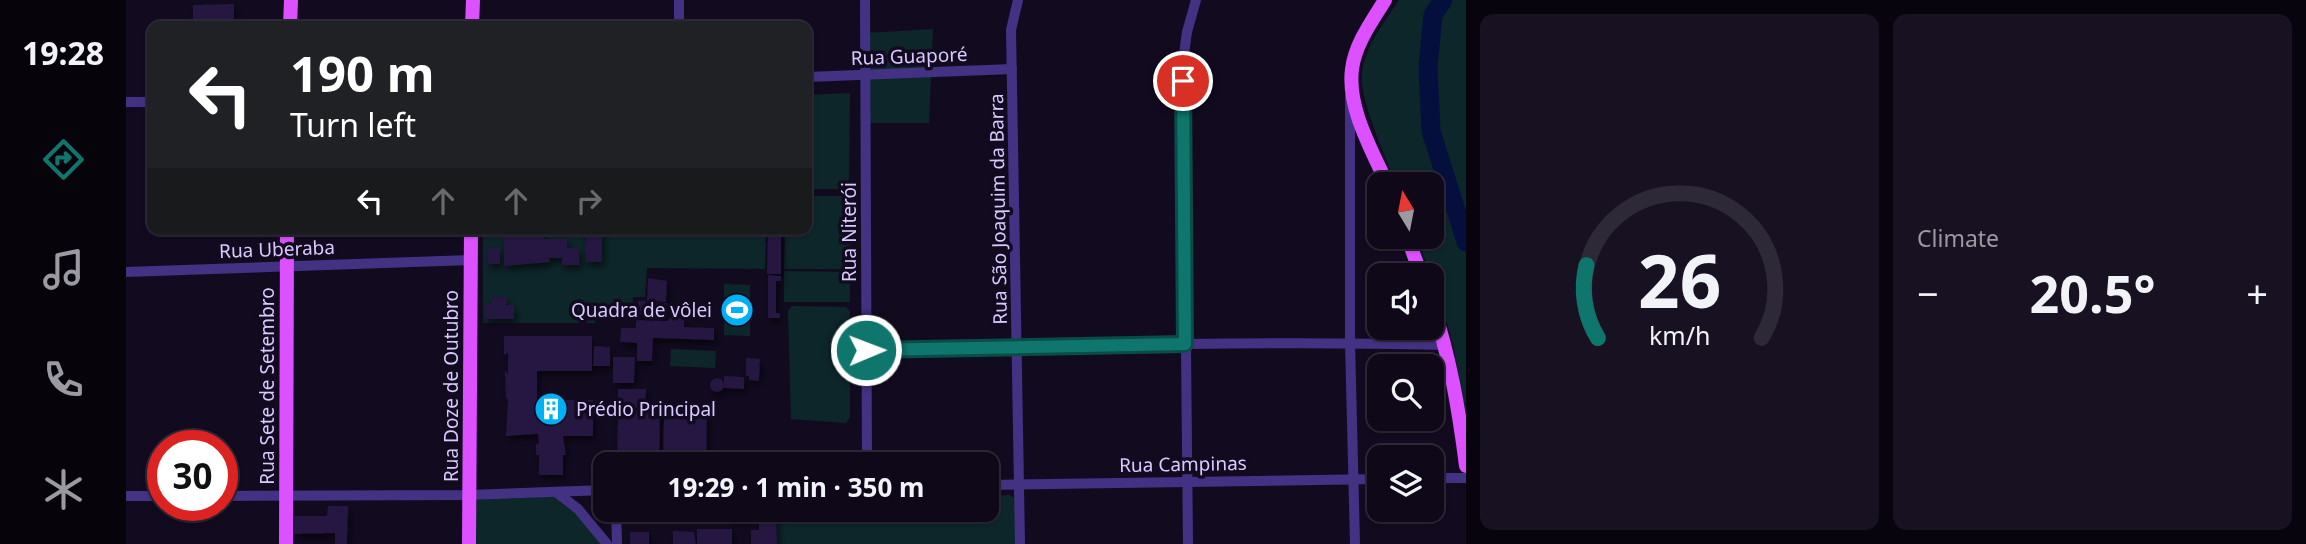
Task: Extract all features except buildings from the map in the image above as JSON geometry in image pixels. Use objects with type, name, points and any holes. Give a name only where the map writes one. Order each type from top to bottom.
[{"type":"main road","points":[[290,21],[291,0]]},
{"type":"main road","points":[[472,0],[472,21]]},
{"type":"main road","points":[[1382,172],[1359,117],[1353,92],[1352,69],[1361,41],[1385,0]]},
{"type":"main road","name":"Rua Sete de Setembro","points":[[286,544],[287,235]]},
{"type":"main road","name":"Rua Doze de Outubro","points":[[469,544],[471,235]]},
{"type":"main road","points":[[1444,339],[1460,419],[1466,466]]},
{"type":"street","points":[[679,0],[679,21]]},
{"type":"street","name":"Rua Niterói","points":[[865,0],[867,452]]},
{"type":"street","name":"Rua São Joaquim da Barra","points":[[1018,0],[1011,30],[1020,544]]},
{"type":"street","points":[[1188,544],[1183,61],[1187,32],[1196,0]]},
{"type":"street","name":"Rua Guaporé","points":[[812,77],[1013,69]]},
{"type":"street","points":[[1352,69],[1349,105],[1350,342],[1355,544]]},
{"type":"street","points":[[126,102],[147,102]]},
{"type":"street","name":"Rua Uberaba","points":[[126,272],[471,260]]},
{"type":"street","points":[[866,350],[1350,342],[1446,345]]},
{"type":"street","points":[[1444,478],[1466,478]]},
{"type":"street","name":"Rua Campinas","points":[[999,485],[1367,479]]},
{"type":"street","points":[[238,496],[469,495],[593,491]]},
{"type":"street","points":[[556,492],[568,500],[607,544]]},
{"type":"street","points":[[126,496],[147,496]]},
{"type":"street","points":[[616,522],[617,544]]},
{"type":"green space","points":[[1399,0],[1466,0],[1466,421],[1453,343],[1444,314],[1444,263],[1427,263],[1421,249],[1444,249],[1444,172],[1391,172],[1369,113],[1362,84],[1364,63],[1376,35]]},
{"type":"green space","points":[[933,29],[929,123],[864,123],[865,33]]},
{"type":"green space","points":[[850,93],[849,189],[812,189],[812,95]]},
{"type":"green space","points":[[812,196],[850,196],[850,269],[784,269],[785,235],[812,235]]},
{"type":"green space","points":[[483,235],[766,235],[765,269],[647,268],[645,297],[633,297],[632,315],[595,314],[595,323],[483,323]]},
{"type":"green space","points":[[784,271],[850,272],[850,302],[784,302]]},
{"type":"green space","name":"Quadra de vôlei","points":[[724,284],[750,285],[750,336],[724,335]]},
{"type":"green space","points":[[792,306],[846,307],[850,311],[850,417],[846,423],[791,419],[788,311]]},
{"type":"green space","points":[[671,349],[716,351],[715,368],[670,366]]},
{"type":"green space","points":[[999,495],[1009,495],[1017,499],[1020,544],[777,544],[776,522],[999,522]]},
{"type":"green space","points":[[558,496],[603,544],[474,544],[474,500]]},
{"type":"waterway","points":[[1443,0],[1433,15],[1428,67],[1431,131],[1466,242]]},
{"type":"place","name":"Quadra de vôlei","points":[[737,310]]},
{"type":"place","name":"Prédio Principal","points":[[551,409]]},
{"type":"route","points":[[866,350],[1185,344],[1183,81]]}]
